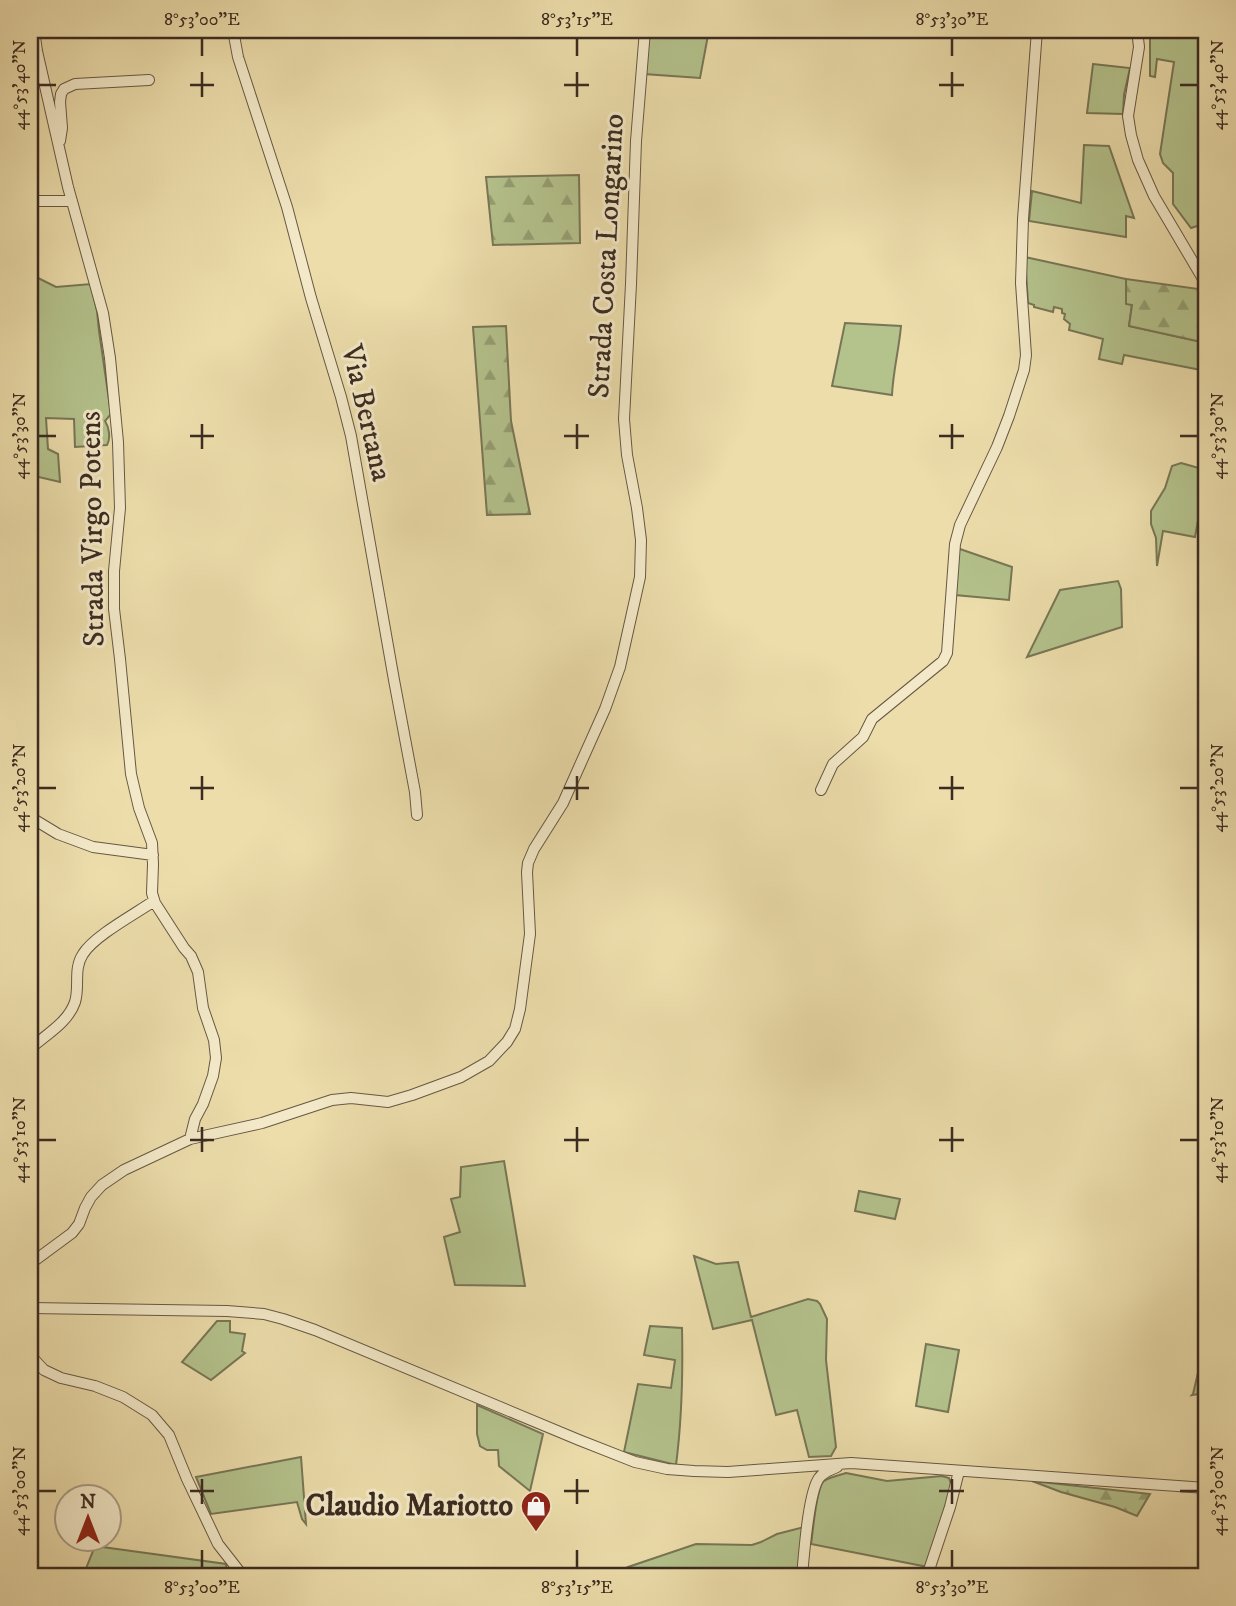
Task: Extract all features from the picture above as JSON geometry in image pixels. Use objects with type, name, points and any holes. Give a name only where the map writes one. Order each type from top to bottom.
[{"type":"street","name":"Strada Virgo Potens","points":[[34,30],[72,201],[100,302],[110,358],[120,495],[114,609],[131,774],[139,808],[152,843],[154,901]]},
{"type":"street","name":"Via Bertana","points":[[233,30],[244,77],[287,207],[351,436],[417,815]]},
{"type":"street","name":"Strada Costa Longarino","points":[[30,1264],[72,1233],[91,1197],[124,1170],[190,1139],[262,1123],[332,1100],[351,1098],[388,1102],[412,1095],[461,1077],[489,1061],[515,1029],[530,934],[528,863],[564,803],[605,709],[620,667],[640,577],[641,540],[624,419],[636,141],[645,30]]},
{"type":"street","points":[[821,790],[833,764],[863,737],[872,719],[943,661],[947,653],[955,544],[960,525],[997,447],[1024,370],[1026,355],[1021,283],[1022,244],[1037,30]]},
{"type":"street","points":[[1138,30],[1139,47],[1128,116],[1131,135],[1138,160],[1154,195],[1206,284]]},
{"type":"street","points":[[59,145],[62,128],[60,98],[64,89],[75,84],[149,80]]},
{"type":"street","points":[[30,201],[72,201]]},
{"type":"street","points":[[30,817],[58,834],[93,847],[153,855]]},
{"type":"street","points":[[30,1049],[61,1023],[74,1005],[77,969],[89,946],[154,901],[191,956],[198,972],[203,1008],[214,1040],[216,1058],[213,1076],[195,1119],[190,1139]]},
{"type":"street","points":[[33,1307],[227,1311],[264,1314],[284,1319],[635,1462],[667,1469],[728,1472],[851,1463],[1206,1488]]},
{"type":"street","points":[[30,1354],[44,1370],[123,1397],[152,1415],[169,1435],[218,1544],[243,1576]]},
{"type":"street","points":[[802,1576],[810,1513],[819,1477],[828,1470],[851,1463]]},
{"type":"street","points":[[927,1576],[959,1471]]},
{"type":"green space","points":[[648,30],[709,30],[700,78],[644,74]]},
{"type":"green space","points":[[1179,30],[1206,30],[1206,236],[1203,224],[1191,228],[1173,204],[1173,173],[1163,163],[1160,154],[1174,62],[1157,59],[1155,77],[1150,76],[1150,32],[1178,38]]},
{"type":"green space","points":[[1093,64],[1130,68],[1123,114],[1087,113]]},
{"type":"green space","points":[[1084,145],[1109,146],[1134,218],[1126,216],[1126,237],[1029,221],[1032,191],[1081,203]]},
{"type":"green space","points":[[579,175],[580,243],[493,245],[486,177]]},
{"type":"green space","points":[[1025,257],[1126,279],[1126,303],[1132,305],[1129,326],[1206,343],[1206,371],[1124,355],[1122,364],[1099,359],[1103,339],[1069,330],[1070,324],[1064,319],[1062,309],[1054,307],[1053,312],[1028,303]]},
{"type":"green space","points":[[30,274],[56,287],[91,284],[97,311],[111,414],[105,421],[109,439],[107,445],[75,447],[74,419],[46,418],[48,449],[58,454],[60,482],[30,475]]},
{"type":"green space","points":[[1126,279],[1206,290],[1206,343],[1129,326],[1132,305],[1126,304]]},
{"type":"green space","points":[[845,323],[901,326],[892,395],[832,386]]},
{"type":"green space","points":[[506,326],[511,421],[530,514],[487,515],[473,327]]},
{"type":"green space","points":[[1181,463],[1206,470],[1206,521],[1198,520],[1195,537],[1163,531],[1157,566],[1151,511],[1165,488],[1172,466]]},
{"type":"green space","points":[[957,548],[1012,567],[1009,600],[955,595]]},
{"type":"green space","points":[[1118,581],[1121,589],[1122,627],[1027,657],[1060,590]]},
{"type":"green space","points":[[504,1161],[525,1286],[455,1285],[444,1237],[460,1232],[451,1199],[460,1197],[461,1167]]},
{"type":"green space","points":[[859,1191],[900,1199],[895,1219],[855,1211]]},
{"type":"green space","points":[[694,1256],[716,1264],[738,1262],[751,1317],[808,1299],[820,1304],[827,1319],[826,1360],[836,1447],[831,1456],[809,1457],[797,1410],[776,1415],[752,1320],[713,1329]]},
{"type":"green space","points":[[217,1321],[230,1321],[230,1332],[245,1334],[242,1351],[245,1353],[211,1380],[182,1362]]},
{"type":"green space","points":[[650,1326],[682,1328],[682,1396],[676,1465],[624,1452],[638,1384],[671,1388],[675,1360],[644,1355]]},
{"type":"green space","points":[[1206,1339],[1206,1393],[1192,1395],[1193,1394]]},
{"type":"green space","points":[[926,1344],[959,1350],[948,1412],[916,1406]]},
{"type":"green space","points":[[477,1405],[543,1434],[530,1491],[499,1466],[498,1450],[487,1450],[480,1446],[477,1434]]},
{"type":"green space","points":[[301,1457],[306,1524],[297,1502],[211,1514],[196,1477]]},
{"type":"green space","points":[[846,1473],[887,1481],[942,1476],[949,1478],[952,1487],[928,1567],[811,1544],[821,1485],[829,1478]]},
{"type":"green space","points":[[1032,1481],[1150,1494],[1137,1516]]},
{"type":"green space","points":[[804,1527],[799,1576],[611,1576],[628,1567],[696,1544],[752,1545],[777,1534]]},
{"type":"green space","points":[[122,1550],[226,1564],[227,1576],[83,1576],[92,1554],[122,1554]]},
{"type":"place","name":"Claudio Mariotto","points":[[536,1533]]}]
